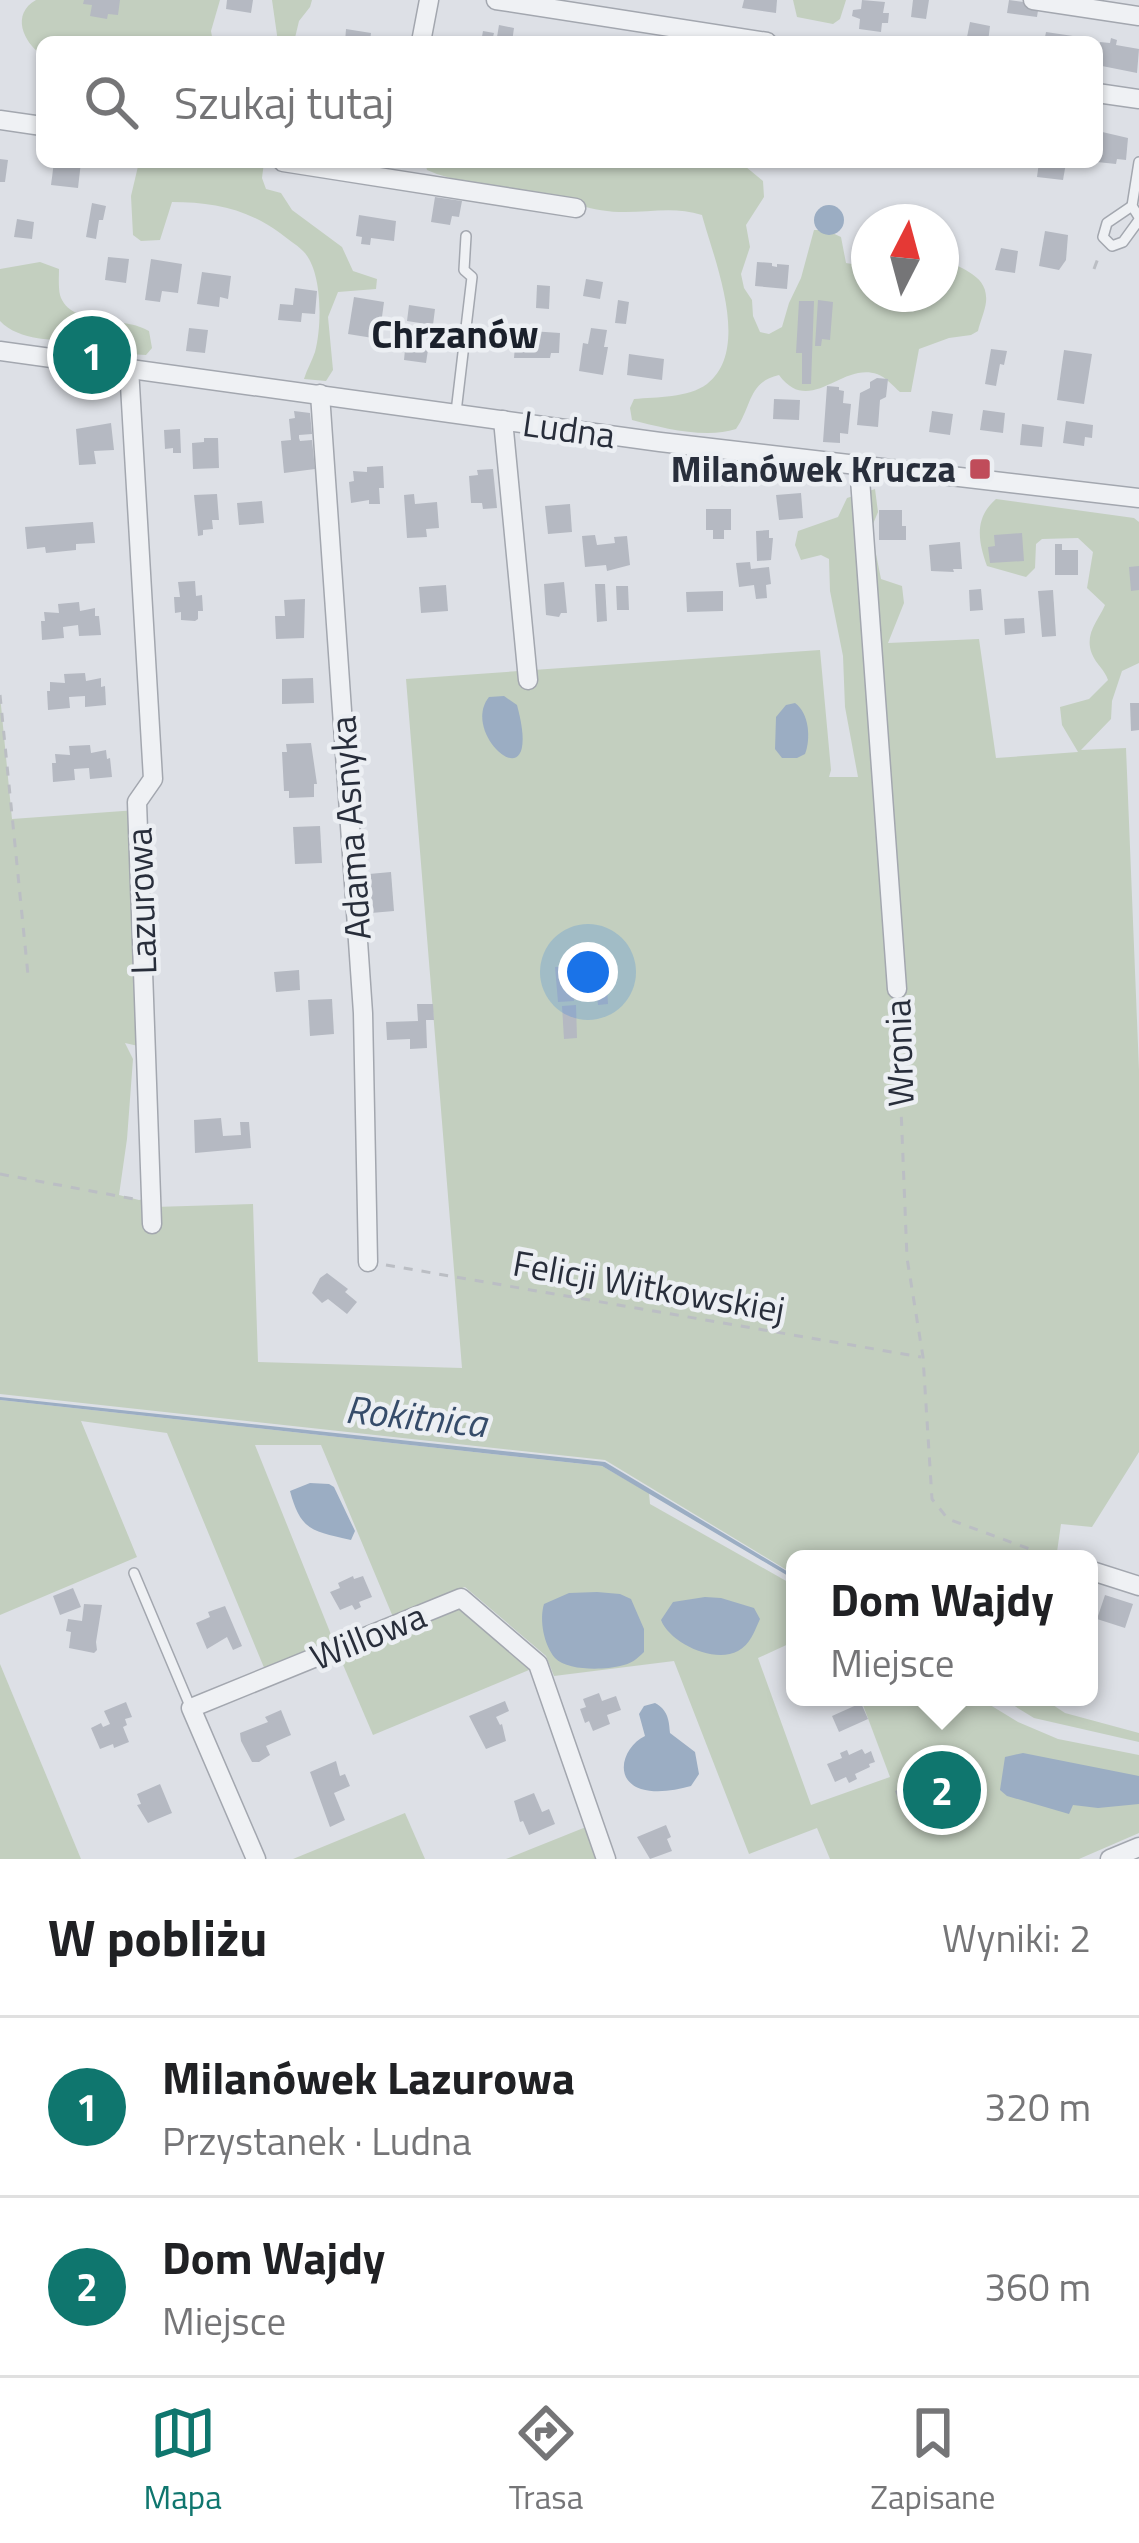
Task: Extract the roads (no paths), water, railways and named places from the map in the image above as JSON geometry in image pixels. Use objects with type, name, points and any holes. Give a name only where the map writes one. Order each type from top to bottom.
[{"type":"street","points":[[422,36],[429,0]]},
{"type":"street","points":[[496,0],[728,36]]},
{"type":"street","points":[[1033,0],[1139,16]]},
{"type":"street","points":[[1103,94],[1139,99]]},
{"type":"street","points":[[0,120],[36,125]]},
{"type":"street","points":[[396,170],[576,208]]},
{"type":"street","name":"Ludna","points":[[0,350],[503,420],[1139,498]]},
{"type":"street","name":"Lazurowa","points":[[129,368],[153,779],[137,802],[152,1224]]},
{"type":"street","name":"Adama Asnyka","points":[[320,394],[363,1013],[368,1262]]},
{"type":"street","points":[[503,420],[528,680]]},
{"type":"street","name":"Wronia","points":[[859,465],[897,989]]},
{"type":"street","points":[[1098,1573],[1139,1586]]},
{"type":"street","name":"Willowa","points":[[191,1708],[461,1598],[538,1664],[607,1859]]},
{"type":"street","points":[[191,1708],[256,1859]]},
{"type":"street","points":[[1110,1859],[1139,1847]]},
{"type":"lane","points":[[1132,206],[1107,223],[1103,237],[1112,246],[1123,242],[1139,219],[1132,206],[1139,162]]},
{"type":"lane","points":[[456,413],[472,278],[464,270],[466,236]]},
{"type":"lane","points":[[134,1573],[191,1708]]},
{"type":"water","points":[[829,205],[840,209],[844,220],[840,231],[829,235],[818,231],[814,220],[818,209]]},
{"type":"water","points":[[504,696],[517,705],[523,736],[520,753],[512,758],[492,744],[484,729],[482,713],[489,697]]},
{"type":"water","points":[[795,703],[806,719],[807,748],[797,758],[782,758],[775,749],[776,717],[786,705]]},
{"type":"water","points":[[0,1400],[605,1462],[786,1575],[602,1466]]},
{"type":"water","points":[[310,1483],[334,1487],[355,1531],[351,1540],[304,1522],[290,1491]]},
{"type":"water","points":[[597,1592],[631,1599],[644,1629],[644,1652],[631,1663],[586,1668],[561,1662],[551,1653],[545,1639],[544,1604],[569,1593]]},
{"type":"water","points":[[705,1597],[754,1608],[760,1619],[742,1648],[728,1654],[705,1653],[666,1628],[661,1620],[673,1602]]},
{"type":"water","points":[[655,1703],[667,1716],[670,1733],[695,1752],[699,1774],[691,1786],[647,1790],[626,1778],[627,1755],[645,1736],[639,1714],[644,1706]]},
{"type":"water","points":[[1023,1753],[1139,1776],[1139,1804],[1073,1805],[1069,1814],[1007,1796],[1000,1790],[1005,1757]]},
{"type":"place","name":"Milanówek Lazurowa","points":[[92,355]]},
{"type":"place","name":"Milanówek Krucza","points":[[980,469]]},
{"type":"place","name":"Dom Wajdy","points":[[942,1790]]},
{"type":"district","name":"Chrzanów","points":[[455,334]]},
{"type":"water label","name":"Rokitnica","points":[[416,1416]]}]
